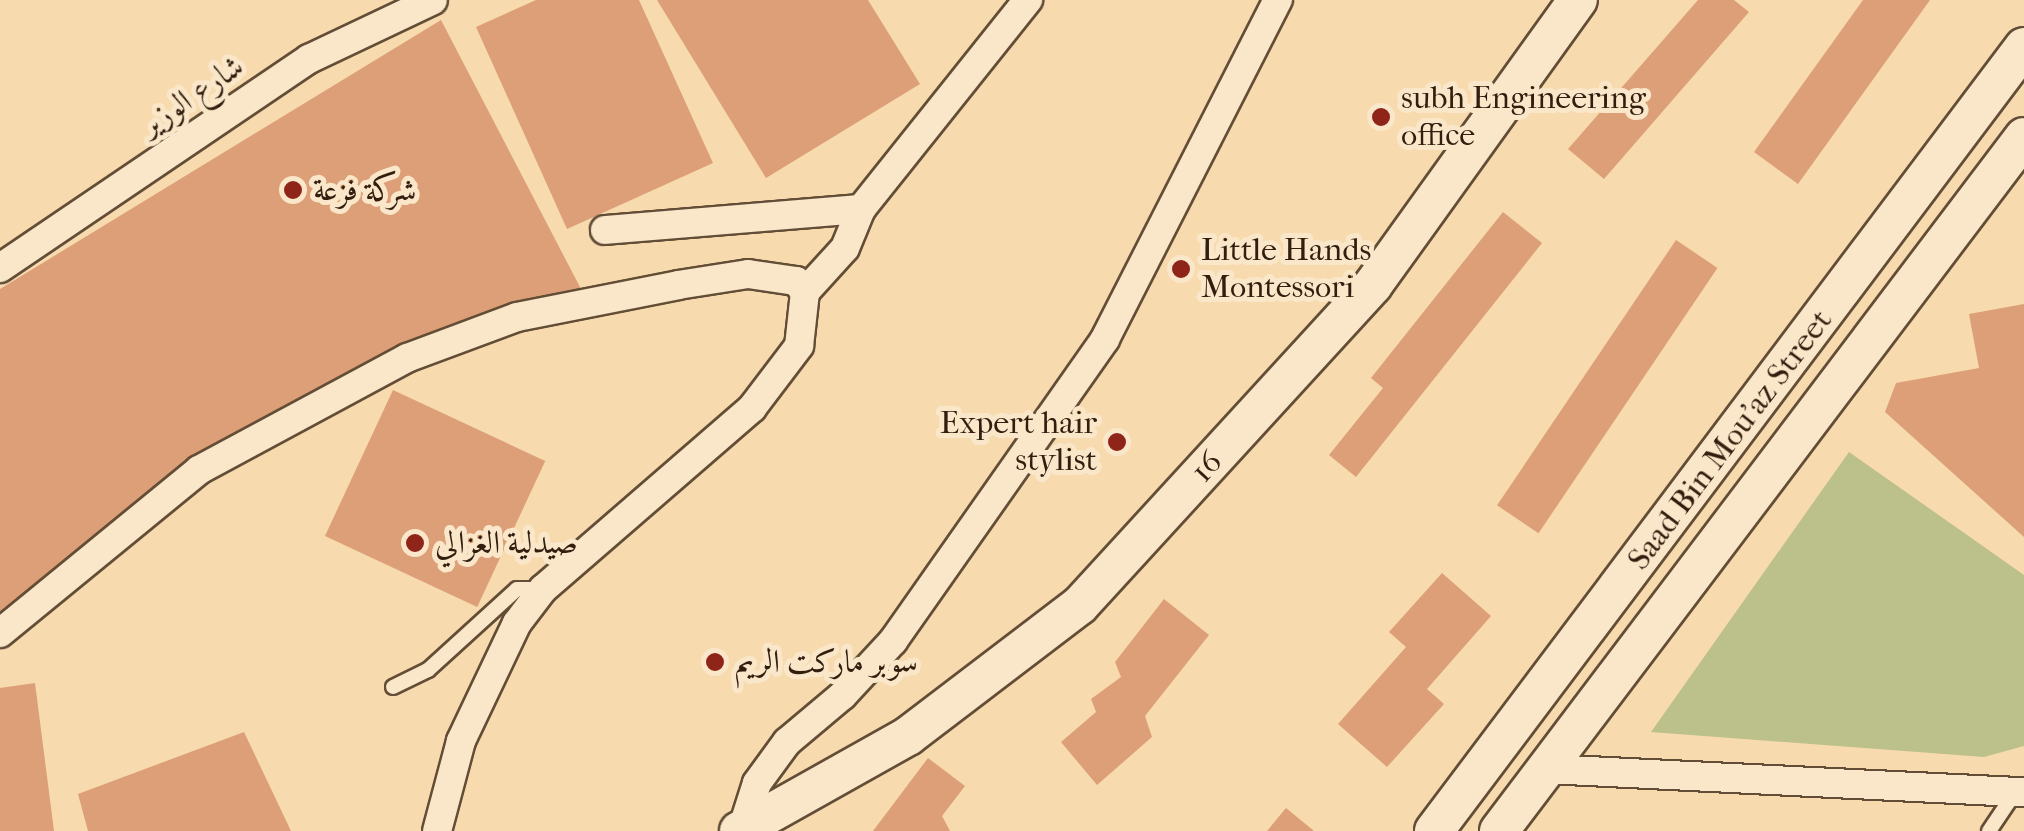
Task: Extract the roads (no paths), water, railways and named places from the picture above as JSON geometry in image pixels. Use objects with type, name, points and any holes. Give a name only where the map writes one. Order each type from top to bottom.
[{"type":"main road","name":"16","points":[[740,830],[908,736],[1080,605],[1372,286],[1578,0]]},
{"type":"main road","name":"Saad Bin Mou'az Street","points":[[1434,831],[2024,48]]},
{"type":"main road","name":"Saad Bin Mou'az Street","points":[[1499,831],[2024,137]]},
{"type":"street","name":"شارع الوزير","points":[[0,268],[308,59],[433,0]]},
{"type":"street","points":[[437,831],[460,742],[517,623],[543,590],[752,408],[799,346],[805,292],[844,248],[861,209],[1028,0]]},
{"type":"street","points":[[740,830],[757,783],[787,742],[843,695],[893,641],[1105,339],[1278,0]]},
{"type":"street","points":[[604,230],[861,209]]},
{"type":"street","points":[[0,633],[199,470],[408,358],[517,318],[678,285],[748,274],[796,282],[805,292]]},
{"type":"street","points":[[1547,770],[2019,793]]},
{"type":"lane","points":[[393,686],[428,670],[517,589],[543,590]]},
{"type":"lane","points":[[1989,831],[2019,793]]},
{"type":"place","name":"subh Engineering office","points":[[1381,117]]},
{"type":"place","name":"شركة فزعة","points":[[293,190]]},
{"type":"place","name":"Little Hands Montessori","points":[[1181,269]]},
{"type":"place","name":"Expert hair stylist","points":[[1117,442]]},
{"type":"place","name":"صيدلية الغزالي","points":[[415,543]]},
{"type":"place","name":"سوبر ماركت الريم","points":[[715,662]]}]
